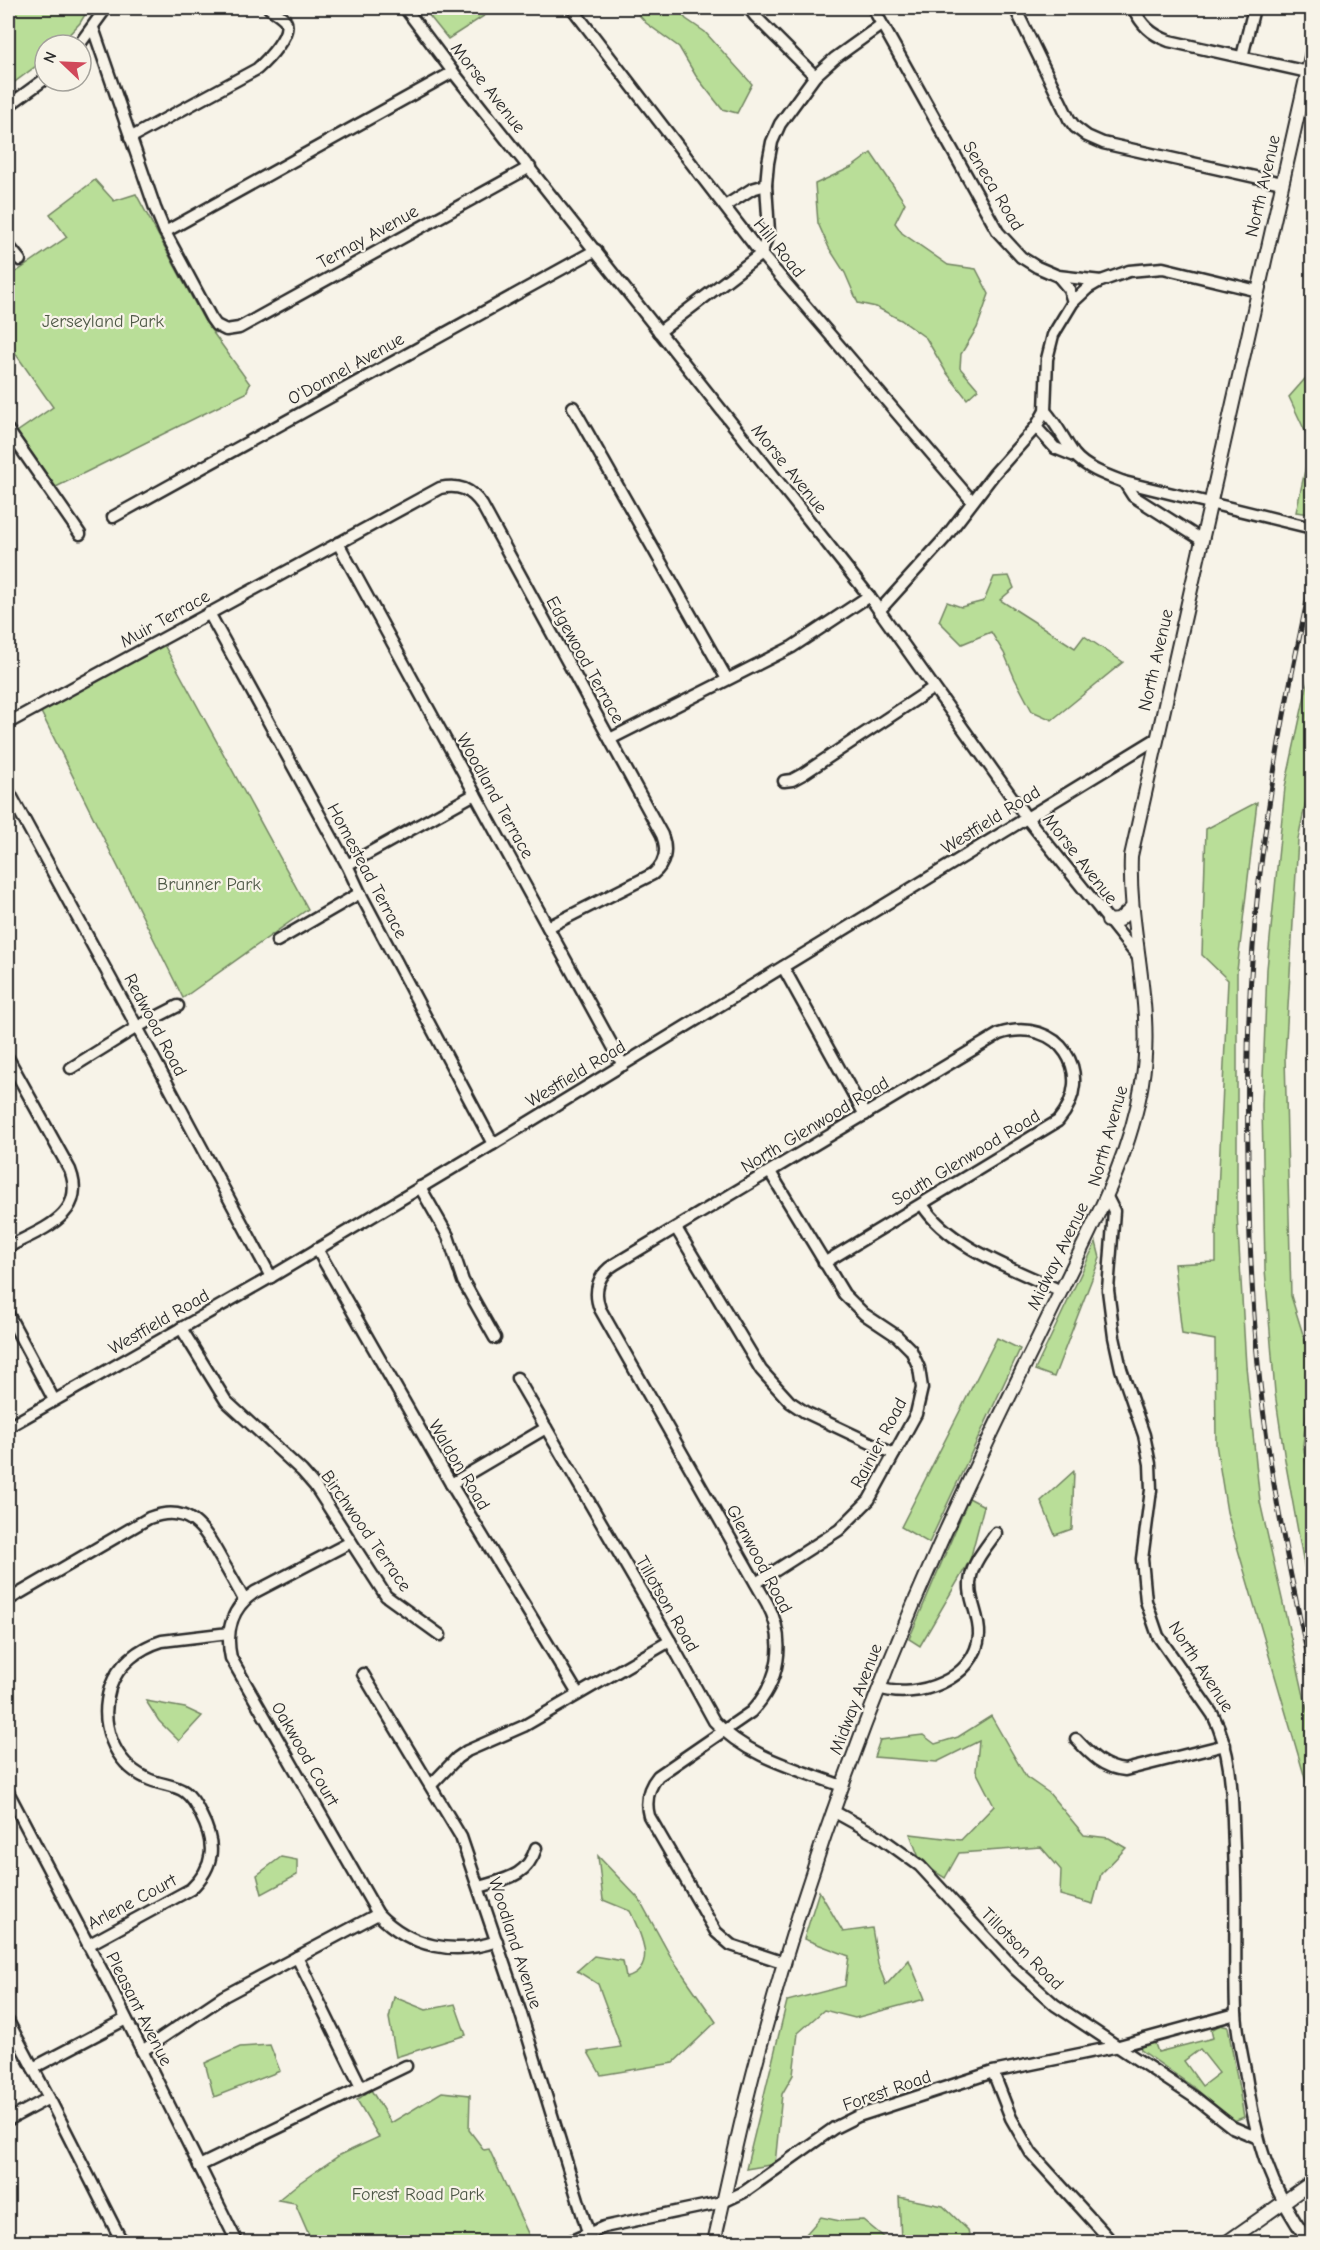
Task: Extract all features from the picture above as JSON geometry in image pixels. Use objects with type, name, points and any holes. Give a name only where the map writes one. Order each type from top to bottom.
[{"type":"main road","name":"North Avenue","points":[[1107,1197],[1128,1140],[1142,1085],[1146,1016],[1132,908],[1131,856],[1312,52]]},
{"type":"main road","points":[[1108,921],[1119,920],[1132,908]]},
{"type":"main road","name":"Midway Avenue","points":[[714,2242],[755,2066],[842,1786],[912,1607],[959,1500],[1107,1197]]},
{"type":"main road","points":[[1227,2242],[1284,2204],[1312,2182]]},
{"type":"street","points":[[89,33],[106,8]]},
{"type":"street","points":[[130,138],[257,69],[265,62],[287,29],[285,21],[269,8]]},
{"type":"street","name":"Morse Avenue","points":[[405,8],[453,72],[869,596],[1026,818],[1139,958]]},
{"type":"street","name":"Hill Road","points":[[572,8],[761,254],[972,501]]},
{"type":"street","points":[[749,8],[815,76]]},
{"type":"street","name":"Seneca Road","points":[[873,8],[998,232],[1021,257],[1058,276],[1101,280],[1139,269],[1163,268],[1258,291]]},
{"type":"street","points":[[1015,8],[1062,108],[1076,127],[1087,136],[1103,143],[1282,183]]},
{"type":"street","points":[[1133,8],[1141,24],[1147,30],[1169,41],[1308,72]]},
{"type":"street","points":[[1242,57],[1254,8]]},
{"type":"street","points":[[659,332],[761,254],[769,232],[766,185],[772,142],[780,124],[815,76],[835,57],[881,25]]},
{"type":"street","points":[[93,28],[165,232],[453,72]]},
{"type":"street","points":[[8,106],[33,88]]},
{"type":"street","name":"Ternay Avenue","points":[[165,232],[211,318],[226,330],[239,328],[530,167]]},
{"type":"street","points":[[725,206],[752,189],[766,185]]},
{"type":"street","points":[[8,244],[20,260]]},
{"type":"street","name":"O'Donnel Avenue","points":[[113,518],[596,250]]},
{"type":"street","points":[[1058,276],[1069,289],[1073,302]]},
{"type":"street","points":[[879,610],[945,538],[972,501],[1036,427],[1045,411],[1049,345],[1073,302],[1101,280]]},
{"type":"street","points":[[573,407],[728,680]]},
{"type":"street","points":[[1045,411],[1055,421],[1075,456]]},
{"type":"street","points":[[1036,427],[1055,448],[1075,456],[1095,470],[1124,482],[1309,527]]},
{"type":"street","points":[[8,430],[80,534]]},
{"type":"street","points":[[1124,482],[1133,496],[1202,540]]},
{"type":"street","name":"Edgewood Terrace","points":[[338,543],[440,488],[458,486],[471,492],[482,505],[610,739],[664,839],[666,851],[664,860],[652,874],[548,927]]},
{"type":"street","name":"Muir Terrace","points":[[8,723],[338,543]]},
{"type":"street","name":"Woodland Terrace","points":[[338,543],[623,1065]]},
{"type":"street","points":[[610,739],[792,647],[869,596]]},
{"type":"street","name":"Homestead Terrace","points":[[209,613],[347,865],[494,1144]]},
{"type":"street","points":[[784,781],[792,780],[803,774],[933,688]]},
{"type":"street","name":"Westfield Road","points":[[8,1427],[271,1277],[494,1144],[1156,739]]},
{"type":"street","name":"Redwood Road","points":[[8,790],[271,1277]]},
{"type":"street","points":[[347,865],[476,795]]},
{"type":"street","points":[[277,941],[360,893]]},
{"type":"street","points":[[783,967],[865,1115]]},
{"type":"street","points":[[71,1068],[138,1027],[178,1006]]},
{"type":"street","name":"North Glenwood Road","points":[[597,1291],[599,1281],[610,1267],[993,1038],[1021,1029],[1037,1032],[1057,1042],[1064,1051]]},
{"type":"street","name":"South Glenwood Road","points":[[824,1263],[1058,1121],[1071,1103],[1074,1092],[1072,1065],[1064,1051]]},
{"type":"street","points":[[8,1058],[70,1170],[74,1186],[72,1202],[63,1216],[8,1247]]},
{"type":"street","name":"Rainier Road","points":[[756,1583],[839,1530],[869,1500],[916,1414],[922,1388],[919,1368],[906,1345],[853,1305],[835,1282],[770,1172]]},
{"type":"street","points":[[420,1187],[448,1236],[463,1281],[495,1338]]},
{"type":"street","name":"North Avenue","points":[[1107,1197],[1114,1211],[1108,1290],[1114,1337],[1121,1369],[1144,1435],[1150,1464],[1151,1490],[1142,1559],[1146,1601],[1158,1636],[1213,1715],[1225,1745],[1232,1800],[1236,1900],[1236,2014],[1264,2161],[1284,2204],[1309,2242]]},
{"type":"street","points":[[922,1204],[941,1226],[973,1249],[1061,1292]]},
{"type":"street","points":[[676,1228],[761,1370],[777,1390],[806,1412],[894,1454]]},
{"type":"street","name":"Waldon Road","points":[[318,1249],[451,1484],[578,1694]]},
{"type":"street","name":"Glenwood Road","points":[[597,1291],[600,1309],[770,1609],[779,1645],[772,1681],[758,1705],[658,1776],[647,1798],[649,1816],[716,1932],[731,1945],[786,1963]]},
{"type":"street","points":[[8,1314],[54,1400]]},
{"type":"street","name":"Birchwood Terrace","points":[[181,1328],[226,1401],[302,1471],[315,1486],[386,1596],[441,1635]]},
{"type":"street","name":"Tillotson Road","points":[[517,1378],[670,1641],[708,1713],[723,1732],[756,1753],[842,1786]]},
{"type":"street","points":[[451,1484],[546,1428]]},
{"type":"street","points":[[8,1600],[149,1518],[167,1514],[186,1517],[201,1527],[244,1600]]},
{"type":"street","points":[[879,1688],[904,1693],[936,1684],[958,1673],[967,1664],[977,1645],[979,1634],[978,1621],[970,1597],[971,1576],[975,1565],[996,1533]]},
{"type":"street","points":[[228,1633],[235,1613],[244,1600],[351,1542]]},
{"type":"street","name":"Oakwood Court","points":[[228,1633],[228,1647],[233,1663],[378,1914],[401,1933],[432,1946],[465,1948],[496,1941]]},
{"type":"street","name":"Arlene Court","points":[[88,1945],[191,1889],[202,1878],[211,1852],[207,1826],[190,1797],[177,1788],[155,1782],[141,1775],[123,1760],[115,1748],[106,1718],[107,1702],[113,1680],[127,1661],[138,1651],[152,1644],[228,1633]]},
{"type":"street","points":[[430,1785],[467,1751],[524,1726],[670,1641]]},
{"type":"street","name":"Woodland Avenue","points":[[363,1674],[461,1837],[479,1887],[590,2238]]},
{"type":"street","points":[[1076,1739],[1100,1762],[1125,1770],[1225,1745]]},
{"type":"street","name":"Pleasant Avenue","points":[[8,1792],[126,2019],[237,2242]]},
{"type":"street","name":"Tillotson Road","points":[[833,1811],[880,1837],[920,1866],[992,1946],[1033,1987],[1055,2005],[1194,2097],[1232,2127],[1258,2138]]},
{"type":"street","points":[[479,1887],[513,1877],[532,1861],[536,1848]]},
{"type":"street","points":[[142,2051],[224,1996],[378,1914]]},
{"type":"street","points":[[297,1957],[361,2088]]},
{"type":"street","name":"Forest Road","points":[[569,2242],[590,2238],[604,2228],[723,2202],[744,2192],[834,2128],[858,2116],[993,2072],[1119,2046],[1236,2014]]},
{"type":"street","points":[[33,2068],[126,2019]]},
{"type":"street","points":[[8,2020],[122,2242]]},
{"type":"street","points":[[199,2166],[406,2066]]},
{"type":"street","points":[[993,2072],[1011,2118],[1031,2153],[1112,2242]]},
{"type":"street","points":[[8,2120],[49,2098]]},
{"type":"green space","points":[[8,8],[89,8],[70,33],[33,33],[33,68],[8,87]]},
{"type":"green space","points":[[423,8],[479,8],[487,14],[448,39]]},
{"type":"green space","points":[[633,8],[677,8],[686,19],[705,32],[752,84],[737,113],[722,109],[696,76],[679,47],[646,23]]},
{"type":"green space","points":[[871,153],[905,203],[895,223],[902,233],[948,265],[976,269],[989,294],[977,328],[961,354],[960,368],[978,389],[967,399],[946,372],[926,338],[901,320],[876,307],[858,303],[818,223],[815,184],[852,167]]},
{"type":"green space","name":"Jerseyland Park","points":[[95,180],[114,201],[136,194],[204,320],[250,384],[246,393],[56,487],[17,432],[53,407],[8,343],[8,264],[16,272],[67,237],[50,214]]},
{"type":"green space","points":[[1312,371],[1311,514],[1296,512],[1310,447],[1289,397]]},
{"type":"green space","points":[[1009,576],[1014,588],[1000,600],[1075,648],[1084,636],[1123,662],[1052,720],[1032,711],[1004,653],[991,632],[962,644],[939,621],[947,602],[961,607],[984,601],[994,577]]},
{"type":"green space","name":"Brunner Park","points":[[163,643],[308,909],[183,998],[40,710]]},
{"type":"green space","points":[[1312,663],[1312,772],[1298,839],[1285,1057],[1291,1296],[1312,1363],[1303,1445],[1312,1492],[1312,1608],[1275,1393],[1265,1269],[1262,1105],[1267,969],[1285,787]]},
{"type":"green space","points":[[1257,802],[1237,971],[1237,1213],[1246,1366],[1260,1502],[1312,1731],[1312,1802],[1227,1512],[1216,1444],[1215,1340],[1182,1334],[1174,1264],[1216,1262],[1228,980],[1202,955],[1206,829]]},
{"type":"green space","points":[[1096,1242],[1100,1258],[1054,1377],[1035,1370]]},
{"type":"green space","points":[[997,1338],[1020,1349],[929,1543],[901,1527]]},
{"type":"green space","points":[[1074,1471],[1072,1529],[1055,1535],[1041,1501]]},
{"type":"green space","points":[[969,1498],[984,1506],[970,1560],[920,1646],[909,1639]]},
{"type":"green space","points":[[146,1701],[185,1708],[202,1716],[179,1741],[159,1721]]},
{"type":"green space","points":[[991,1716],[1026,1777],[1049,1793],[1084,1835],[1109,1838],[1126,1848],[1101,1874],[1093,1904],[1060,1895],[1061,1870],[1041,1847],[959,1853],[945,1878],[921,1863],[910,1834],[961,1840],[994,1806],[976,1771],[979,1741],[937,1762],[874,1757],[880,1740],[923,1735],[935,1744],[958,1737]]},
{"type":"green space","points":[[598,1856],[639,1899],[671,1957],[716,2022],[673,2063],[601,2075],[588,2052],[621,2047],[598,1984],[577,1971],[594,1956],[623,1961],[626,1978],[642,1967],[644,1958],[642,1939],[630,1911],[603,1900]]},
{"type":"green space","points":[[281,1857],[297,1860],[297,1875],[262,1894],[257,1875]]},
{"type":"green space","points":[[819,1891],[843,1932],[872,1928],[878,1964],[886,1985],[909,1960],[925,1999],[855,2018],[824,2010],[798,2033],[793,2075],[782,2094],[775,2164],[746,2169],[787,2001],[845,1986],[849,1956],[804,1939]]},
{"type":"green space","points":[[394,1997],[426,2010],[455,2004],[466,2035],[396,2057],[389,2018]]},
{"type":"green space","points":[[1220,2025],[1228,2027],[1244,2117],[1234,2121],[1196,2089],[1141,2050],[1140,2044],[1154,2041],[1158,2052],[1213,2038],[1211,2030]],"holes":[[[1200,2049],[1219,2073],[1202,2086],[1184,2061]]]},
{"type":"green space","points":[[270,2045],[280,2071],[214,2097],[205,2063],[240,2047]]},
{"type":"green space","name":"Forest Road Park","points":[[371,2090],[391,2123],[442,2092],[470,2095],[469,2130],[484,2150],[489,2149],[532,2242],[312,2242],[295,2203],[278,2200],[340,2155],[379,2137],[357,2100]]},
{"type":"green space","points":[[899,2197],[943,2206],[968,2230],[971,2242],[799,2242],[821,2217],[840,2221],[863,2220],[885,2238],[901,2240]]},
{"type":"railway","points":[[1312,579],[1284,716],[1262,854],[1248,1045],[1249,1208],[1256,1343],[1269,1455],[1312,1675]]}]
